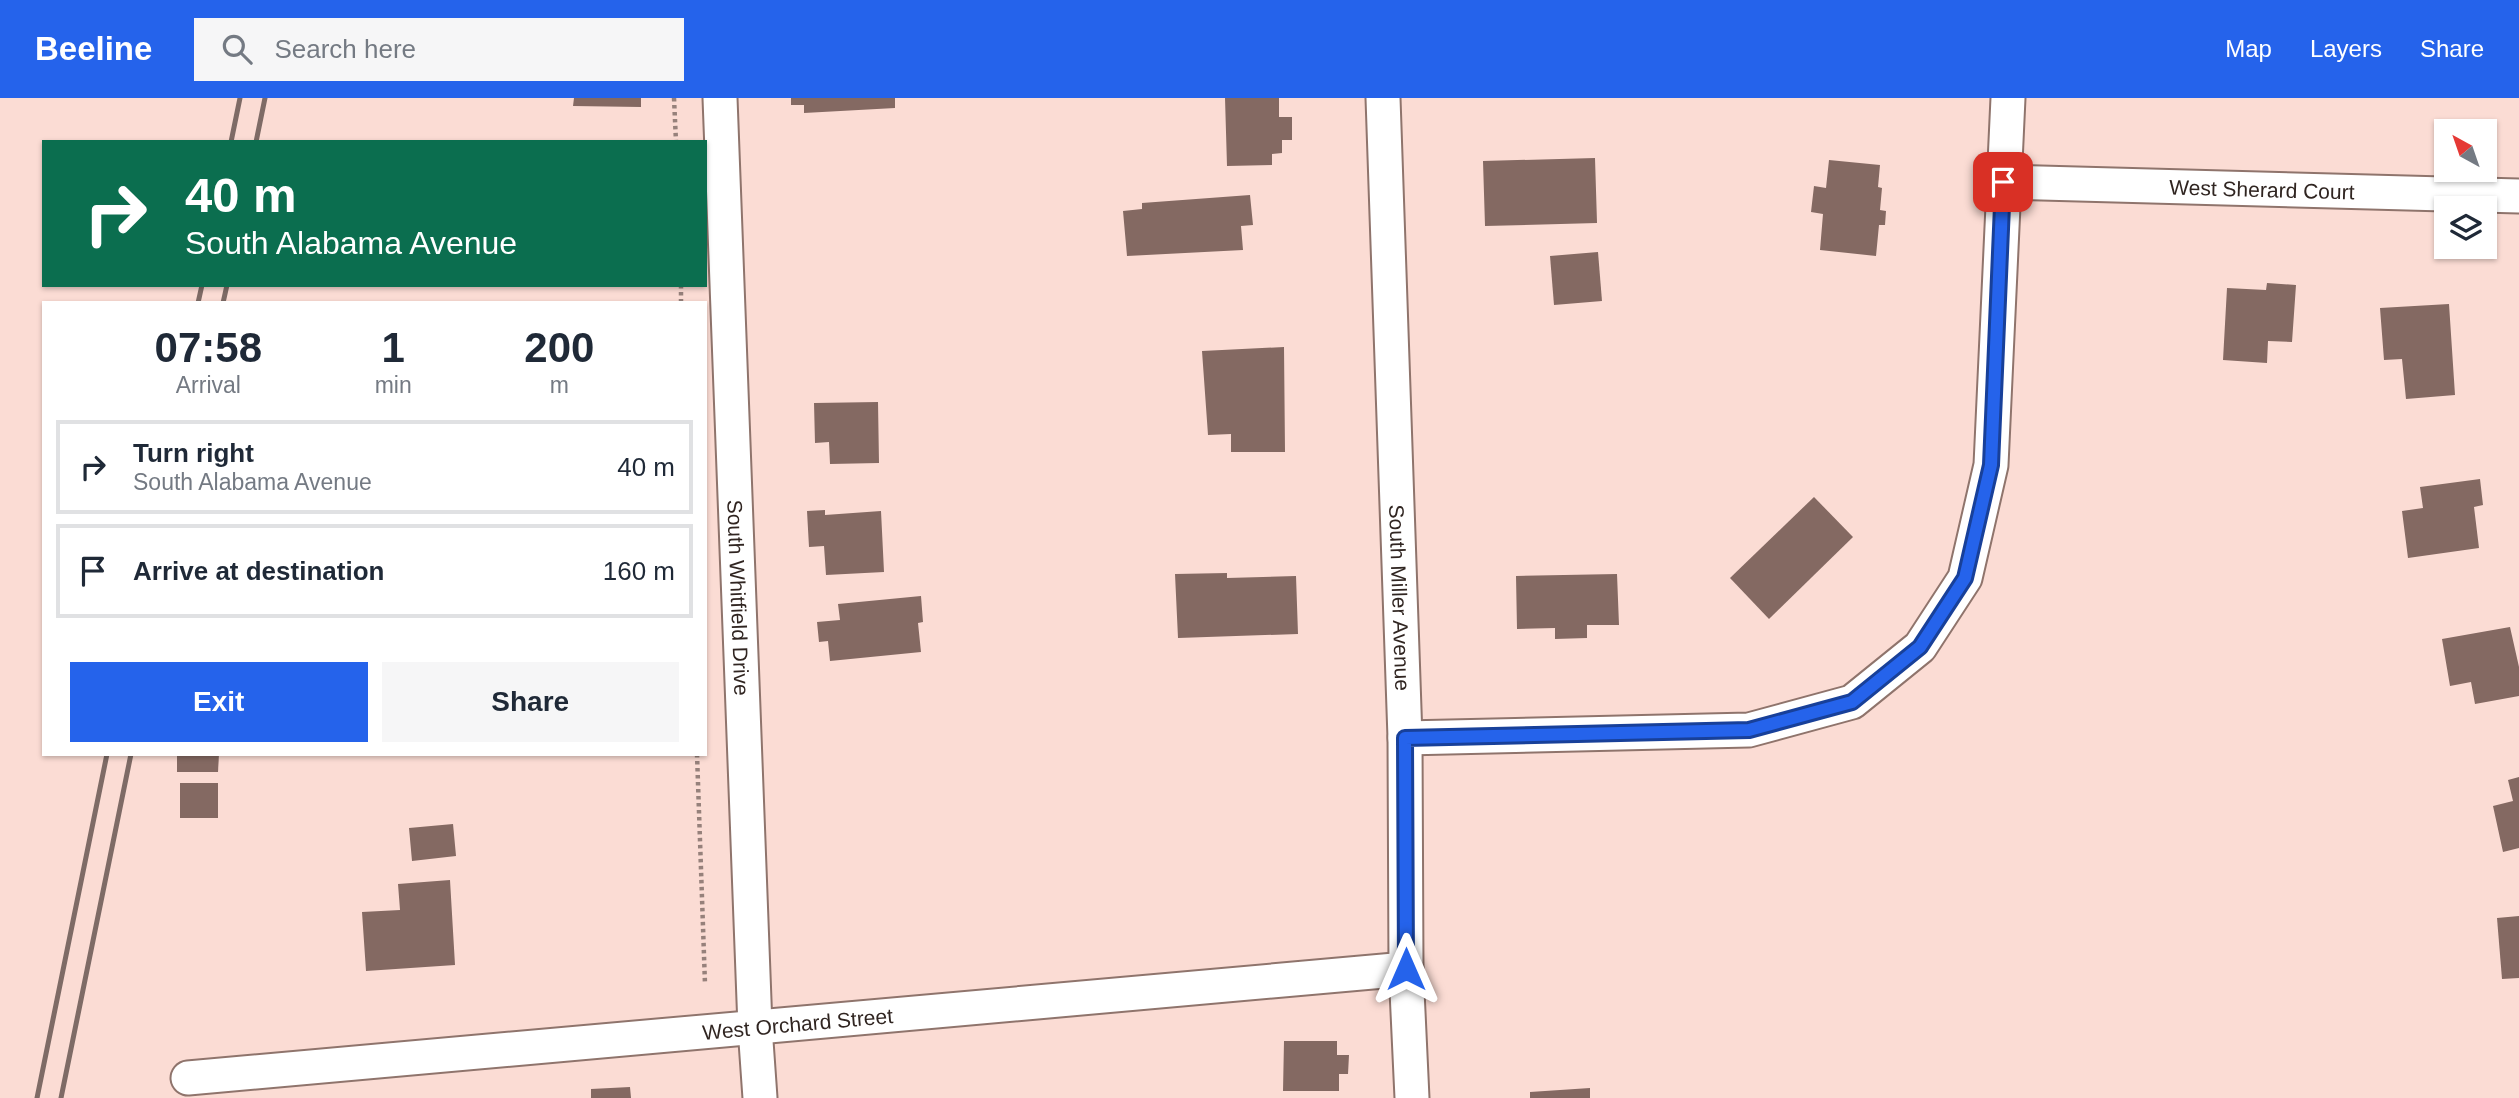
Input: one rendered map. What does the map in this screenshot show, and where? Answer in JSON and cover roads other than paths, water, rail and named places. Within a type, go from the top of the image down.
[{"type":"street","name":"South Whitfield Drive","points":[[720,98],[755,1027],[760,1098]]},
{"type":"street","name":"South Miller Avenue","points":[[1383,98],[1405,738],[1406,969],[1412,1098]]},
{"type":"street","points":[[1405,738],[1749,730],[1852,702],[1920,647],[1965,578],[1991,465],[2008,98]]},
{"type":"street","name":"West Sherard Court","points":[[2003,182],[2519,196]]},
{"type":"street","name":"West Orchard Street","points":[[188,1079],[1406,969]]},
{"type":"railway","points":[[231,140],[240,98]]},
{"type":"railway","points":[[256,140],[265,98]]},
{"type":"railway","points":[[198,301],[202,287]]},
{"type":"railway","points":[[223,301],[227,287]]},
{"type":"railway","points":[[37,1098],[107,756]]},
{"type":"railway","points":[[61,1098],[131,756]]}]
